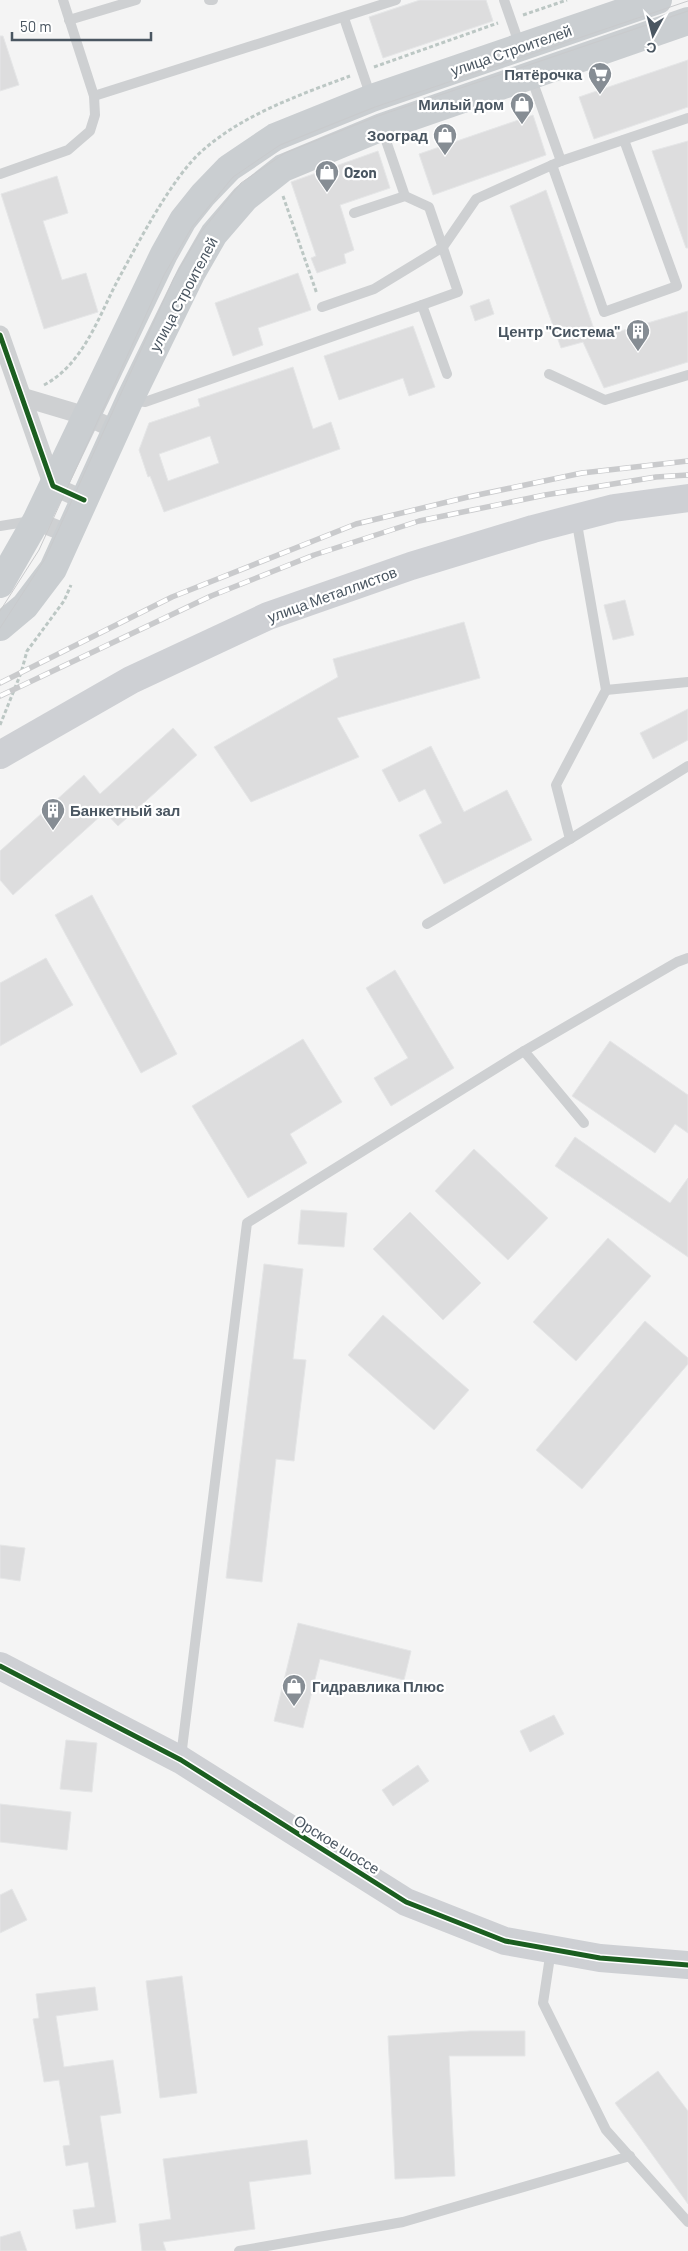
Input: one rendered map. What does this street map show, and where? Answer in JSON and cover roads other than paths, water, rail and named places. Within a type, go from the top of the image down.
[{"type":"main road","name":"улица Строителей","points":[[0,584],[53,486],[182,220],[229,168],[275,137],[372,98],[658,0]]},
{"type":"main road","name":"улица Строителей","points":[[0,627],[25,606],[53,569],[135,388],[214,234],[245,198],[283,168],[382,127],[688,21]]},
{"type":"street","points":[[521,47],[531,75]]},
{"type":"street","points":[[372,98],[382,127]]},
{"type":"street","points":[[0,335],[53,486],[84,500]]},
{"type":"street","points":[[112,362],[135,388]]},
{"type":"street","points":[[99,388],[135,388]]},
{"type":"street","points":[[22,397],[86,416],[116,430]]},
{"type":"street","name":"улица Металлистов","points":[[0,755],[131,680],[268,616],[411,566],[576,518],[614,508],[688,498]]},
{"type":"street","points":[[36,520],[69,534]]},
{"type":"street","name":"Орское шоссе","points":[[0,1666],[181,1760],[406,1902],[505,1941],[600,1958],[688,1965]]},
{"type":"lane","points":[[0,174],[68,150],[90,131],[95,115],[94,96],[63,0]]},
{"type":"lane","points":[[69,20],[136,0]]},
{"type":"lane","points":[[94,96],[396,0]]},
{"type":"lane","points":[[504,0],[521,47]]},
{"type":"lane","points":[[344,18],[372,98]]},
{"type":"lane","points":[[531,75],[556,163],[604,312],[677,286],[624,140]]},
{"type":"lane","points":[[322,307],[374,289],[443,247],[476,199],[556,163],[688,118]]},
{"type":"lane","points":[[382,127],[405,196]]},
{"type":"lane","points":[[135,388],[144,402],[458,292],[429,207],[405,196],[354,213]]},
{"type":"lane","points":[[422,304],[448,374]]},
{"type":"lane","points":[[549,374],[605,400],[688,375]]},
{"type":"lane","points":[[570,838],[556,785],[606,690],[576,518]]},
{"type":"lane","points":[[0,526],[36,520]]},
{"type":"lane","points":[[606,690],[688,682]]},
{"type":"lane","points":[[427,924],[688,766]]},
{"type":"lane","points":[[181,1760],[247,1223],[524,1051],[677,962],[688,958]]},
{"type":"lane","points":[[524,1051],[584,1123]]},
{"type":"lane","points":[[551,1949],[543,2003],[606,2130],[688,2222]]},
{"type":"lane","points":[[239,2251],[403,2222],[630,2156]]},
{"type":"tram line","points":[[0,611],[39,550],[164,275],[192,227],[233,177],[280,145],[375,107],[688,1]]},
{"type":"tram line","points":[[0,628],[45,559],[174,278],[201,232],[241,183],[285,153],[378,116],[688,11]]},
{"type":"railway","points":[[0,683],[172,597],[356,524],[468,497],[582,473],[688,461]]},
{"type":"railway","points":[[0,696],[211,596],[314,555],[419,521],[545,495],[656,477],[688,475]]},
{"type":"place","name":"Пятёрочка","points":[[600,95]]},
{"type":"place","name":"Милый дом","points":[[522,125]]},
{"type":"place","name":"Зооград","points":[[445,156]]},
{"type":"place","name":"Ozon","points":[[327,193]]},
{"type":"place","name":"Центр \"Система\"","points":[[638,352]]},
{"type":"place","name":"Банкетный зал","points":[[53,831]]},
{"type":"place","name":"Гидравлика Плюс","points":[[294,1707]]}]
